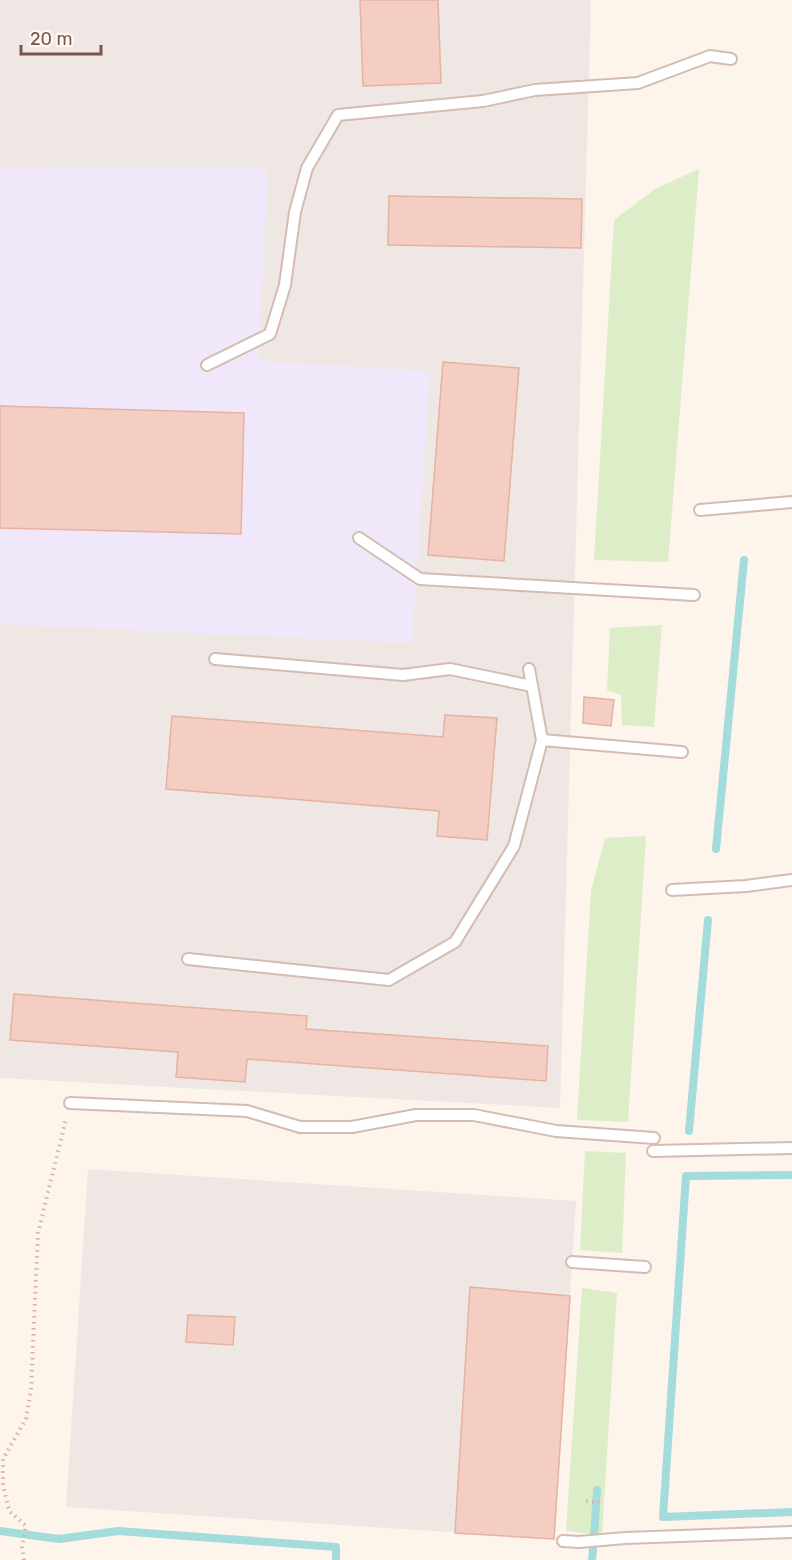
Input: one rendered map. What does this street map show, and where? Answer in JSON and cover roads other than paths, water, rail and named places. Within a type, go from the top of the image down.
[{"type":"lane","points":[[207,364],[270,334],[285,285],[295,212],[307,168],[338,115],[483,101],[535,90],[638,82],[710,56],[731,59]]},
{"type":"lane","points":[[700,510],[792,502]]},
{"type":"lane","points":[[359,538],[420,579],[694,595]]},
{"type":"lane","points":[[215,659],[403,675],[450,669],[532,686]]},
{"type":"lane","points":[[188,959],[389,980],[455,942],[514,846],[542,740],[529,669]]},
{"type":"lane","points":[[542,740],[682,752]]},
{"type":"lane","points":[[672,890],[746,886],[792,880]]},
{"type":"lane","points":[[70,1103],[247,1111],[300,1127],[352,1127],[416,1115],[474,1115],[555,1131],[654,1138]]},
{"type":"lane","points":[[653,1151],[792,1148]]},
{"type":"lane","points":[[572,1262],[645,1267]]},
{"type":"lane","points":[[563,1541],[792,1532]]},
{"type":"waterway","points":[[716,849],[744,560]]},
{"type":"waterway","points":[[689,1131],[708,920]]},
{"type":"waterway","points":[[792,1175],[686,1176],[663,1517],[792,1512]]},
{"type":"waterway","points":[[594,1536],[597,1490]]},
{"type":"waterway","points":[[0,1531],[59,1539],[118,1531],[336,1547],[336,1560]]},
{"type":"waterway","points":[[592,1560],[593,1549]]}]
